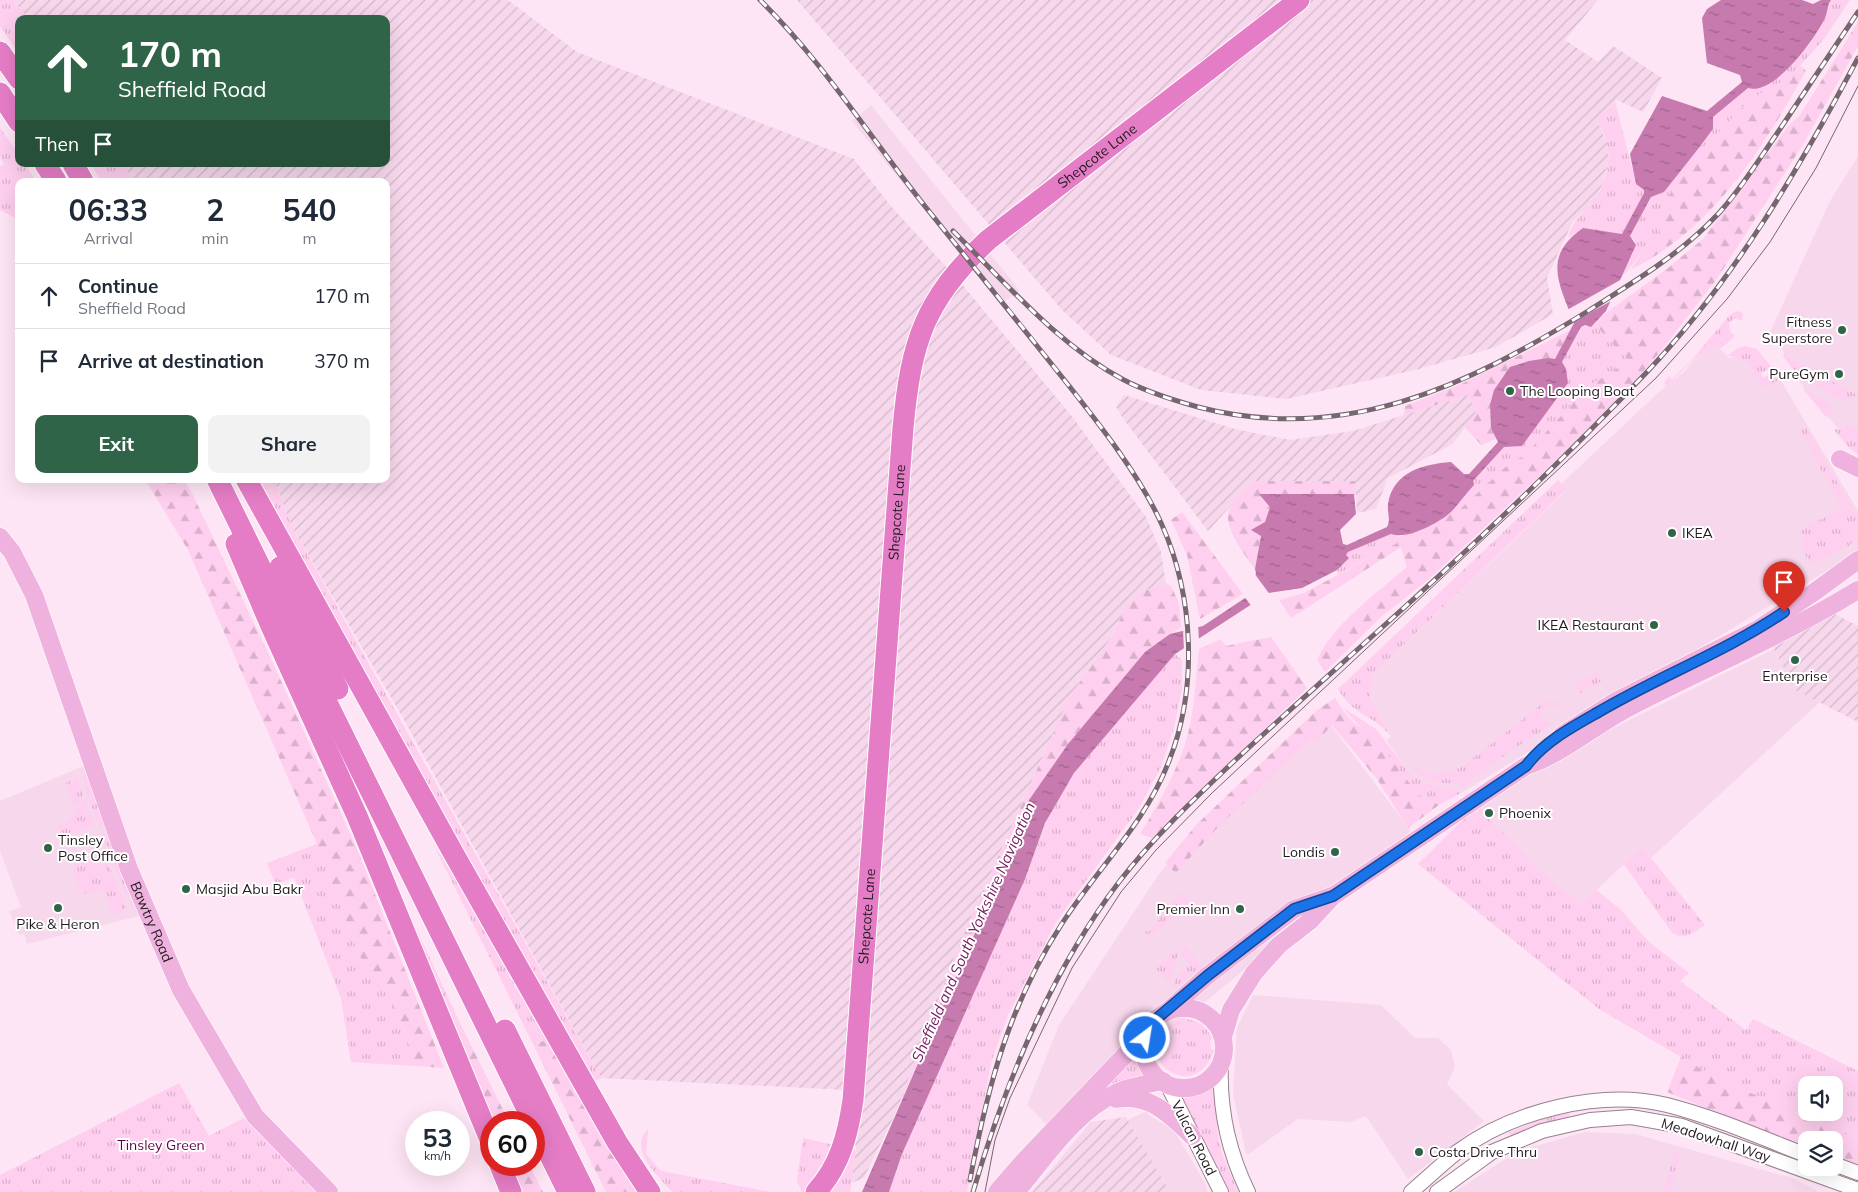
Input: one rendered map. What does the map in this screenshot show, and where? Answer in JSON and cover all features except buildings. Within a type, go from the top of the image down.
[{"type":"highway","name":"Shepcote Lane","points":[[799,1192],[812,1179],[828,1155],[841,1112],[871,671],[894,396],[900,357],[909,324],[924,295],[948,259],[978,230],[1279,0]]},
{"type":"highway","name":"Shepcote Lane","points":[[816,1192],[834,1168],[844,1146],[853,1100],[903,428],[908,380],[920,334],[930,311],[947,283],[961,265],[988,240],[1299,0]]},
{"type":"highway","points":[[0,52],[15,73]]},
{"type":"highway","points":[[0,93],[15,116]]},
{"type":"highway","points":[[47,167],[54,178]]},
{"type":"highway","points":[[211,483],[271,626],[357,816],[480,1115]]},
{"type":"highway","points":[[219,483],[574,1186]]},
{"type":"highway","points":[[240,483],[574,1186]]},
{"type":"highway","points":[[248,483],[455,856],[617,1142],[650,1192]]},
{"type":"highway","points":[[504,1176],[511,1192]]},
{"type":"main road","points":[[1840,460],[1858,468]]},
{"type":"main road","name":"Bawtry Road","points":[[0,537],[12,552],[34,595],[129,869],[181,990],[255,1116],[329,1192]]},
{"type":"main road","points":[[1526,766],[1536,753],[1614,702],[1758,629],[1813,593],[1858,560]]},
{"type":"main road","points":[[1813,593],[1834,587],[1858,573]]},
{"type":"main road","points":[[1146,1033],[1144,1049],[1146,1062],[1155,1075],[1165,1083],[1182,1088],[1198,1085],[1212,1076],[1221,1063],[1224,1050],[1223,1037],[1231,1010],[1254,973],[1279,945],[1310,921],[1333,896],[1526,766],[1544,760],[1623,711],[1747,650],[1858,590]]},
{"type":"main road","points":[[1016,1192],[1051,1142],[1146,1033],[1155,1020],[1168,1011],[1207,976],[1294,909],[1333,896]]},
{"type":"main road","points":[[1168,1011],[1181,1008],[1201,1011],[1216,1024],[1223,1037]]},
{"type":"main road","points":[[997,1192],[1051,1142],[1102,1101],[1132,1088],[1165,1083]]},
{"type":"main road","points":[[1102,1101],[1126,1098],[1145,1100],[1166,1110],[1192,1136]]},
{"type":"street","name":"Vulcan Road","points":[[1221,1063],[1225,1129],[1236,1169],[1248,1192]]},
{"type":"street","name":"Vulcan Road","points":[[1165,1083],[1221,1192]]},
{"type":"street","name":"Meadowhall Way","points":[[1411,1192],[1465,1147],[1477,1140],[1515,1121],[1576,1103],[1632,1101],[1665,1105],[1698,1114],[1798,1151]]},
{"type":"street","points":[[1682,1126],[1698,1114]]},
{"type":"street","name":"Meadowhall Way","points":[[1438,1192],[1480,1160],[1542,1131],[1590,1120],[1631,1117],[1682,1126],[1798,1164]]},
{"type":"street","points":[[1477,1140],[1480,1160]]},
{"type":"street","points":[[1465,1147],[1480,1160]]},
{"type":"street","points":[[1843,1167],[1858,1173]]},
{"type":"street","name":"Meadowhall Way","points":[[1832,1176],[1858,1190]]},
{"type":"street","points":[[1411,1192],[1441,1178],[1455,1178]]},
{"type":"shaded area","points":[[13,0],[508,0],[577,52],[854,159],[890,205],[960,282],[1071,415],[1146,517],[1161,552],[1166,584],[1140,592],[1126,606],[1113,635],[1069,698],[960,942],[896,1112],[864,1178],[851,1183],[856,1150],[847,1090],[601,1078],[403,718],[290,523],[275,483],[390,483],[390,178],[131,178],[126,167],[390,167],[390,15],[26,15]]},
{"type":"shaded area","points":[[797,0],[1598,0],[1565,40],[1598,62],[1613,46],[1662,78],[1643,112],[1615,99],[1616,105],[1596,118],[1608,146],[1608,162],[1603,183],[1594,202],[1573,221],[1547,278],[1553,314],[1496,347],[1419,369],[1286,399],[1201,390],[1111,355],[1062,310]]},
{"type":"shaded area","points":[[871,105],[1020,291],[1001,304],[852,121]]},
{"type":"shaded area","points":[[1858,156],[1858,452],[1805,390],[1781,347],[1770,332],[1830,201]]},
{"type":"shaded area","points":[[1717,346],[1729,358],[1737,357],[1748,363],[1763,389],[1780,379],[1858,511],[1858,552],[1461,793],[1455,788],[1444,789],[1421,781],[1407,770],[1386,740],[1391,737],[1370,696],[1373,674],[1567,490],[1562,483],[1659,392],[1685,371],[1697,356]]},
{"type":"shaded area","points":[[1124,395],[1235,429],[1290,440],[1353,431],[1468,395],[1476,412],[1453,444],[1388,478],[1376,509],[1357,513],[1355,481],[1253,481],[1208,531],[1122,417],[1116,407]]},
{"type":"shaded area","points":[[1833,613],[1858,626],[1858,722],[1795,690],[1772,645]]},
{"type":"shaded area","points":[[1774,649],[1795,690],[1820,702],[1651,858],[1642,847],[1582,904],[1542,872],[1477,806],[1595,737]]},
{"type":"shaded area","points":[[1323,715],[1411,831],[1127,1067],[1046,1124],[1027,1105],[1059,1025],[1161,871]]},
{"type":"shaded area","points":[[93,762],[147,914],[27,944],[24,934],[19,935],[9,911],[21,907],[0,851],[0,801]]},
{"type":"shaded area","points":[[1253,995],[1381,1005],[1415,1038],[1438,1038],[1451,1050],[1455,1067],[1447,1084],[1484,1121],[1408,1179],[1366,1116],[1351,1122],[1298,1119],[1249,1154],[1246,1154],[1233,1094],[1237,1028]]},
{"type":"shaded area","points":[[1146,1111],[1150,1116],[1174,1130],[1206,1185],[1207,1192],[1170,1192],[1128,1120]]},
{"type":"shaded area","points":[[1126,1117],[1170,1192],[1032,1192],[1091,1122]]},
{"type":"shaded area","points":[[1585,1132],[1635,1134],[1792,1178],[1819,1192],[1454,1192],[1518,1151]]},
{"type":"green space","points":[[0,0],[13,0],[26,15],[15,15],[15,48],[0,26]]},
{"type":"green space","points":[[1831,0],[1850,0],[1824,39],[1790,77],[1750,100],[1663,216],[1658,240],[1642,252],[1618,280],[1634,251],[1635,241],[1630,236],[1651,197],[1664,192],[1698,149],[1713,129],[1713,117],[1748,88],[1810,44],[1825,18]]},
{"type":"green space","points":[[1858,22],[1858,46],[1804,143],[1716,280],[1659,353],[1622,396],[1548,468],[1428,580],[1381,617],[1325,672],[1317,660],[1334,634],[1370,598],[1407,567],[1401,547],[1291,618],[1279,600],[1304,593],[1399,542],[1398,537],[1413,532],[1450,512],[1455,514],[1511,462],[1524,456],[1589,386],[1629,361],[1599,329],[1599,318],[1668,268],[1703,239],[1789,125],[1800,115]]},
{"type":"green space","points":[[1801,66],[1806,71],[1772,129],[1733,184],[1686,233],[1659,253],[1630,270],[1649,243],[1658,240],[1663,216],[1661,206],[1713,139],[1747,103],[1788,77]]},
{"type":"green space","points":[[1616,105],[1636,184],[1644,190],[1644,193],[1622,234],[1583,228],[1568,238],[1575,222],[1596,198],[1603,184],[1607,169],[1608,148],[1605,136],[1596,118]]},
{"type":"green space","points":[[0,128],[15,149],[15,167],[27,167],[34,178],[15,178],[15,218],[0,210],[0,166],[4,164],[0,158]]},
{"type":"green space","points":[[93,167],[126,167],[131,178],[99,178]]},
{"type":"green space","points":[[1740,311],[1743,314],[1742,321],[1735,318],[1729,323],[1730,331],[1735,336],[1720,349],[1717,346],[1697,356],[1667,386],[1664,383],[1669,376],[1672,379],[1689,363],[1728,317],[1734,312]]},
{"type":"green space","points":[[1599,318],[1599,329],[1629,361],[1589,386],[1524,457],[1511,462],[1455,515],[1450,512],[1473,481],[1504,447],[1522,446],[1566,385],[1562,362],[1581,327],[1595,324]]},
{"type":"green space","points":[[1571,330],[1555,359],[1490,405],[1491,428],[1498,438],[1481,445],[1465,427],[1476,412],[1468,395],[1404,415],[1405,406],[1459,385]]},
{"type":"green space","points":[[1745,346],[1757,349],[1772,368],[1761,373],[1763,378],[1775,371],[1780,379],[1763,389],[1748,363],[1737,357],[1727,356],[1738,348]]},
{"type":"green space","points":[[1785,352],[1787,357],[1857,395],[1845,401],[1839,400],[1797,374],[1783,356]]},
{"type":"green space","points":[[1803,389],[1825,400],[1834,412],[1826,417]]},
{"type":"green space","points":[[1849,426],[1858,431],[1858,454],[1850,449],[1834,430]]},
{"type":"green space","points":[[1806,428],[1858,519],[1858,535],[1850,545],[1811,565],[1800,545],[1805,542],[1799,531],[1842,508],[1799,429]]},
{"type":"green space","points":[[1558,480],[1567,489],[1373,674],[1370,696],[1389,734],[1382,727],[1356,710],[1338,689]]},
{"type":"green space","points":[[1253,481],[1355,481],[1356,495],[1260,494],[1270,507],[1265,522],[1252,531],[1261,536],[1255,569],[1245,556],[1228,521],[1228,512],[1231,505]]},
{"type":"green space","points":[[147,483],[186,483],[190,489],[272,661],[357,849],[444,1068],[416,1066],[389,989],[360,957],[317,844],[188,550]]},
{"type":"green space","points":[[261,483],[275,483],[290,523],[601,1078],[595,1081],[430,798]]},
{"type":"green space","points":[[1182,512],[1243,594],[1200,619],[1187,555],[1171,520]]},
{"type":"green space","points":[[1391,534],[1398,537],[1399,542],[1338,574],[1337,570],[1348,558],[1346,555],[1348,552]]},
{"type":"green space","points":[[1166,584],[1171,586],[1179,603],[1181,627],[1145,652],[1068,744],[1029,800],[1015,841],[896,1112],[960,942],[1069,698],[1113,635],[1126,606],[1140,592]]},
{"type":"green space","points":[[1271,637],[1307,688],[1152,838],[1140,834],[1176,768],[1185,744],[1193,709],[1199,649],[1221,639],[1226,646]]},
{"type":"green space","points":[[1175,654],[1182,660],[1182,689],[1174,728],[1161,767],[1139,808],[1056,922],[1008,1015],[991,1063],[967,1192],[889,1192],[902,1154],[1024,881],[1051,812],[1069,781],[1097,743],[1127,706]]},
{"type":"green space","points":[[1596,672],[1601,681],[1579,694],[1574,684]]},
{"type":"green space","points":[[1335,698],[1353,722],[1368,730],[1419,795],[1439,805],[1408,828],[1377,779],[1332,725],[1316,742],[1312,738],[1218,827],[1176,873],[1165,863],[1196,825],[1316,711]]},
{"type":"green space","points":[[1547,700],[1557,702],[1563,711],[1559,711],[1553,705],[1546,706],[1541,710],[1541,719],[1549,723],[1557,720],[1476,775],[1464,788],[1456,784],[1427,779],[1408,763],[1422,771],[1436,774],[1460,768]]},
{"type":"green space","points":[[1342,707],[1376,729],[1407,770],[1421,781],[1444,789],[1455,788],[1461,793],[1439,805],[1419,795],[1368,730],[1362,729]]},
{"type":"green space","points":[[84,775],[91,779],[109,823],[99,827],[85,788]]},
{"type":"green space","points":[[77,778],[83,796],[74,807],[66,783]]},
{"type":"green space","points":[[84,798],[94,826],[62,837],[57,826],[69,821]]},
{"type":"green space","points":[[1477,806],[1542,872],[1582,904],[1596,890],[1620,909],[1649,942],[1689,973],[1680,981],[1746,1030],[1753,1019],[1858,1071],[1858,1138],[1817,1121],[1843,1121],[1843,1076],[1798,1076],[1798,1113],[1722,1081],[1599,1009],[1418,864]]},
{"type":"green space","points":[[112,831],[133,892],[126,894],[102,834]]},
{"type":"green space","points":[[317,844],[360,957],[389,989],[416,1066],[351,1062],[341,998],[294,877],[276,885],[267,863]]},
{"type":"green space","points":[[433,844],[472,903],[547,1040],[533,1044]]},
{"type":"green space","points":[[378,847],[461,1025],[450,1029]]},
{"type":"green space","points":[[1642,847],[1705,925],[1685,936],[1672,933],[1624,864]]},
{"type":"green space","points":[[103,856],[106,858],[126,907],[122,912],[112,914],[103,889],[85,895],[83,888],[79,889],[73,870],[74,865]]},
{"type":"green space","points":[[1182,891],[1191,903],[1148,938],[1142,928],[1148,933]]},
{"type":"green space","points":[[1185,945],[1202,966],[1175,989],[1173,987],[1176,978],[1190,965],[1182,956]]},
{"type":"green space","points":[[1180,946],[1169,983],[1156,969]]},
{"type":"green space","points":[[1180,1019],[1199,1023],[1212,1038],[1210,1041],[1211,1049],[1214,1050],[1204,1068],[1191,1075],[1177,1075],[1166,1068],[1158,1057],[1156,1044],[1163,1030]]},
{"type":"green space","points":[[461,1025],[504,1111],[486,1111],[450,1029]]},
{"type":"green space","points":[[547,1040],[636,1192],[606,1192],[533,1044]]},
{"type":"green space","points":[[1132,1057],[1141,1059],[1148,1076],[1098,1097]]},
{"type":"green space","points":[[1681,1057],[1722,1081],[1798,1113],[1798,1121],[1817,1121],[1841,1131],[1798,1131],[1798,1146],[1667,1092]]},
{"type":"green space","points":[[1213,1082],[1218,1136],[1222,1153],[1238,1192],[1229,1192],[1193,1121],[1180,1100],[1184,1092],[1193,1092]]},
{"type":"green space","name":"Tinsley Green","points":[[179,1083],[209,1136],[244,1118],[317,1192],[0,1192],[0,1175]]},
{"type":"green space","points":[[1569,1113],[1569,1118],[1511,1137],[1509,1132],[1545,1118]]},
{"type":"green space","points":[[648,1129],[646,1154],[661,1171],[771,1192],[674,1192],[670,1190],[652,1169],[642,1153],[643,1137]]},
{"type":"green space","points":[[1843,1132],[1858,1138],[1858,1167],[1843,1161]]},
{"type":"green space","points":[[803,1138],[856,1150],[850,1192],[802,1192],[797,1181]]},
{"type":"green space","points":[[1675,1151],[1680,1156],[1670,1192],[1663,1192]]},
{"type":"green space","points":[[513,1176],[535,1176],[543,1192],[520,1192]]},
{"type":"water","points":[[1721,0],[1802,0],[1813,4],[1821,0],[1831,0],[1820,27],[1792,64],[1770,83],[1758,88],[1748,88],[1713,117],[1713,129],[1698,149],[1664,192],[1651,197],[1630,236],[1636,245],[1606,311],[1591,327],[1585,325],[1581,327],[1562,362],[1566,369],[1568,383],[1522,446],[1504,447],[1473,481],[1474,485],[1454,509],[1439,521],[1414,533],[1405,535],[1391,534],[1348,552],[1346,555],[1349,558],[1337,570],[1302,588],[1269,593],[1175,654],[1074,773],[1045,823],[1025,879],[902,1154],[889,1192],[862,1192],[1015,841],[1029,800],[1068,744],[1145,652],[1170,634],[1203,626],[1248,596],[1256,573],[1255,569],[1261,536],[1251,530],[1265,522],[1270,507],[1259,494],[1354,494],[1356,514],[1340,530],[1343,544],[1347,545],[1387,527],[1389,522],[1388,504],[1391,493],[1403,477],[1420,468],[1451,462],[1464,474],[1469,474],[1498,442],[1491,428],[1490,405],[1494,390],[1510,367],[1529,361],[1548,358],[1555,359],[1574,323],[1557,272],[1562,250],[1570,239],[1583,228],[1622,234],[1644,193],[1644,190],[1636,184],[1630,154],[1662,96],[1707,111],[1742,82],[1740,75],[1707,63],[1702,18],[1707,9]]},
{"type":"pier","points":[[1622,279],[1613,300],[1571,323],[1567,310]]},
{"type":"pier","points":[[1254,573],[1271,596],[1252,607],[1244,596]]},
{"type":"pier","points":[[1198,624],[1199,641],[1184,651],[1183,628]]},
{"type":"tram line","points":[[985,1192],[995,1140],[1010,1098],[1072,968],[1121,892],[1156,850],[1212,793],[1656,378],[1727,299],[1770,242],[1816,168],[1858,86]]},
{"type":"railway","points":[[760,0],[825,74],[924,205],[1089,411],[1116,448],[1153,506],[1173,553],[1181,582],[1186,612],[1188,673],[1185,703],[1169,761],[1148,804],[1135,825],[1063,922],[1028,984],[1003,1046],[993,1078],[970,1180]]},
{"type":"railway","points":[[953,231],[1054,331],[1076,349],[1124,380],[1170,399],[1198,407],[1252,417],[1304,419],[1354,413],[1402,401],[1450,384],[1497,363],[1588,311],[1640,278],[1673,254],[1704,228],[1742,185],[1858,12]]},
{"type":"railway","points":[[973,1192],[1000,1110],[1032,1030],[1072,954],[1094,917],[1119,882],[1158,836],[1201,793],[1266,731],[1480,538],[1581,440],[1646,373],[1708,300],[1763,223],[1812,142],[1858,58]]},
{"type":"place","name":"Fitness Superstore","points":[[1842,330]]},
{"type":"place","name":"PureGym","points":[[1839,374]]},
{"type":"place","name":"The Looping Boat","points":[[1510,391]]},
{"type":"place","name":"IKEA","points":[[1672,533]]},
{"type":"place","name":"IKEA Restaurant","points":[[1654,625]]},
{"type":"place","name":"Enterprise","points":[[1795,660]]},
{"type":"place","name":"Phoenix","points":[[1489,813]]},
{"type":"place","name":"Tinsley Post Office","points":[[48,848]]},
{"type":"place","name":"Londis","points":[[1335,852]]},
{"type":"place","name":"Masjid Abu Bakr","points":[[186,889]]},
{"type":"place","name":"Pike & Heron","points":[[58,908]]},
{"type":"place","name":"Premier Inn","points":[[1240,909]]},
{"type":"place","name":"Costa Drive Thru","points":[[1419,1152]]},
{"type":"route","points":[[1145,1038],[1150,1026],[1161,1014],[1168,1011],[1207,976],[1298,906],[1333,896],[1526,766],[1536,753],[1614,702],[1758,629],[1784,612]]},
{"type":"water label","name":"Sheffield and South Yorkshire Navigation","points":[[973,932]]}]
